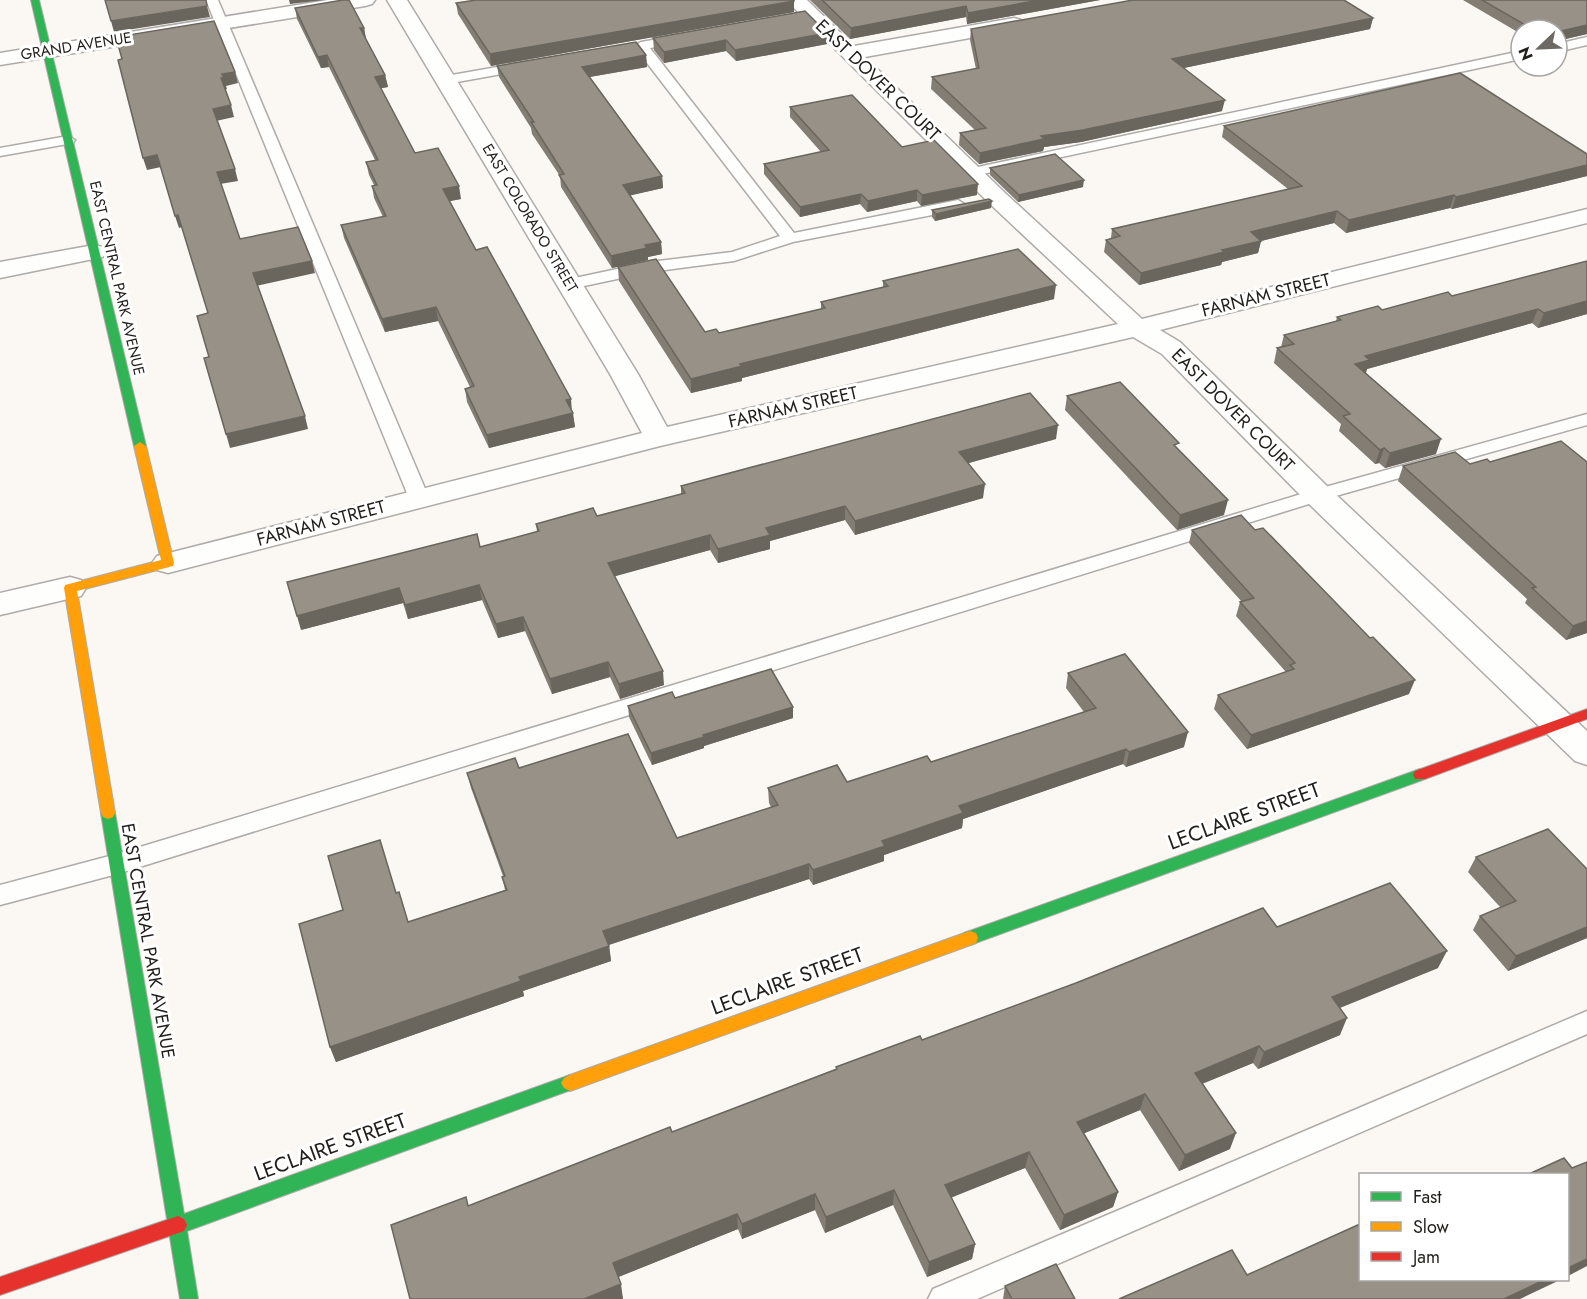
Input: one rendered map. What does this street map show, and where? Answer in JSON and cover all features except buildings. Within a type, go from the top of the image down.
[{"type":"street","name":"EAST CENTRAL PARK AVENUE","points":[[35,0],[168,563]]},
{"type":"street","name":"GRAND AVENUE","points":[[0,59],[365,0]]},
{"type":"street","name":"EAST COLORADO STREET","points":[[397,0],[570,284],[660,438]]},
{"type":"street","name":"EAST DOVER COURT","points":[[798,12],[850,53],[997,198],[1137,328],[1171,348],[1318,495],[1587,752]]},
{"type":"street","points":[[850,53],[1032,20]]},
{"type":"street","name":"FARNAM STREET","points":[[0,604],[660,438],[1137,328],[1587,216]]},
{"type":"street","points":[[0,270],[94,252]]},
{"type":"street","name":"EAST CENTRAL PARK AVENUE","points":[[70,588],[189,1299]]},
{"type":"street","name":"LECLAIRE STREET","points":[[0,1286],[178,1225],[1587,714]]},
{"type":"lane","points":[[212,0],[419,498]]},
{"type":"lane","points":[[698,36],[635,47],[790,238]]},
{"type":"lane","points":[[1569,45],[1587,41]]},
{"type":"lane","points":[[973,172],[1509,58]]},
{"type":"lane","points":[[446,80],[538,64]]},
{"type":"lane","points":[[0,152],[68,140]]},
{"type":"lane","points":[[570,284],[650,267],[734,256],[790,238],[997,198]]},
{"type":"lane","points":[[0,895],[117,864],[1318,495],[1587,418]]},
{"type":"lane","points":[[943,1299],[1587,1022]]},
{"type":"traffic: fast","points":[[35,0],[140,446]]},
{"type":"traffic: fast","points":[[970,938],[1420,775]]},
{"type":"traffic: fast","points":[[108,813],[189,1299]]},
{"type":"traffic: fast","points":[[178,1225],[570,1083]]},
{"type":"traffic: slow","points":[[108,813],[70,588],[168,563],[140,446]]},
{"type":"traffic: slow","points":[[570,1083],[970,938]]},
{"type":"traffic: jam","points":[[1420,775],[1587,714]]},
{"type":"traffic: jam","points":[[0,1286],[178,1225]]}]
